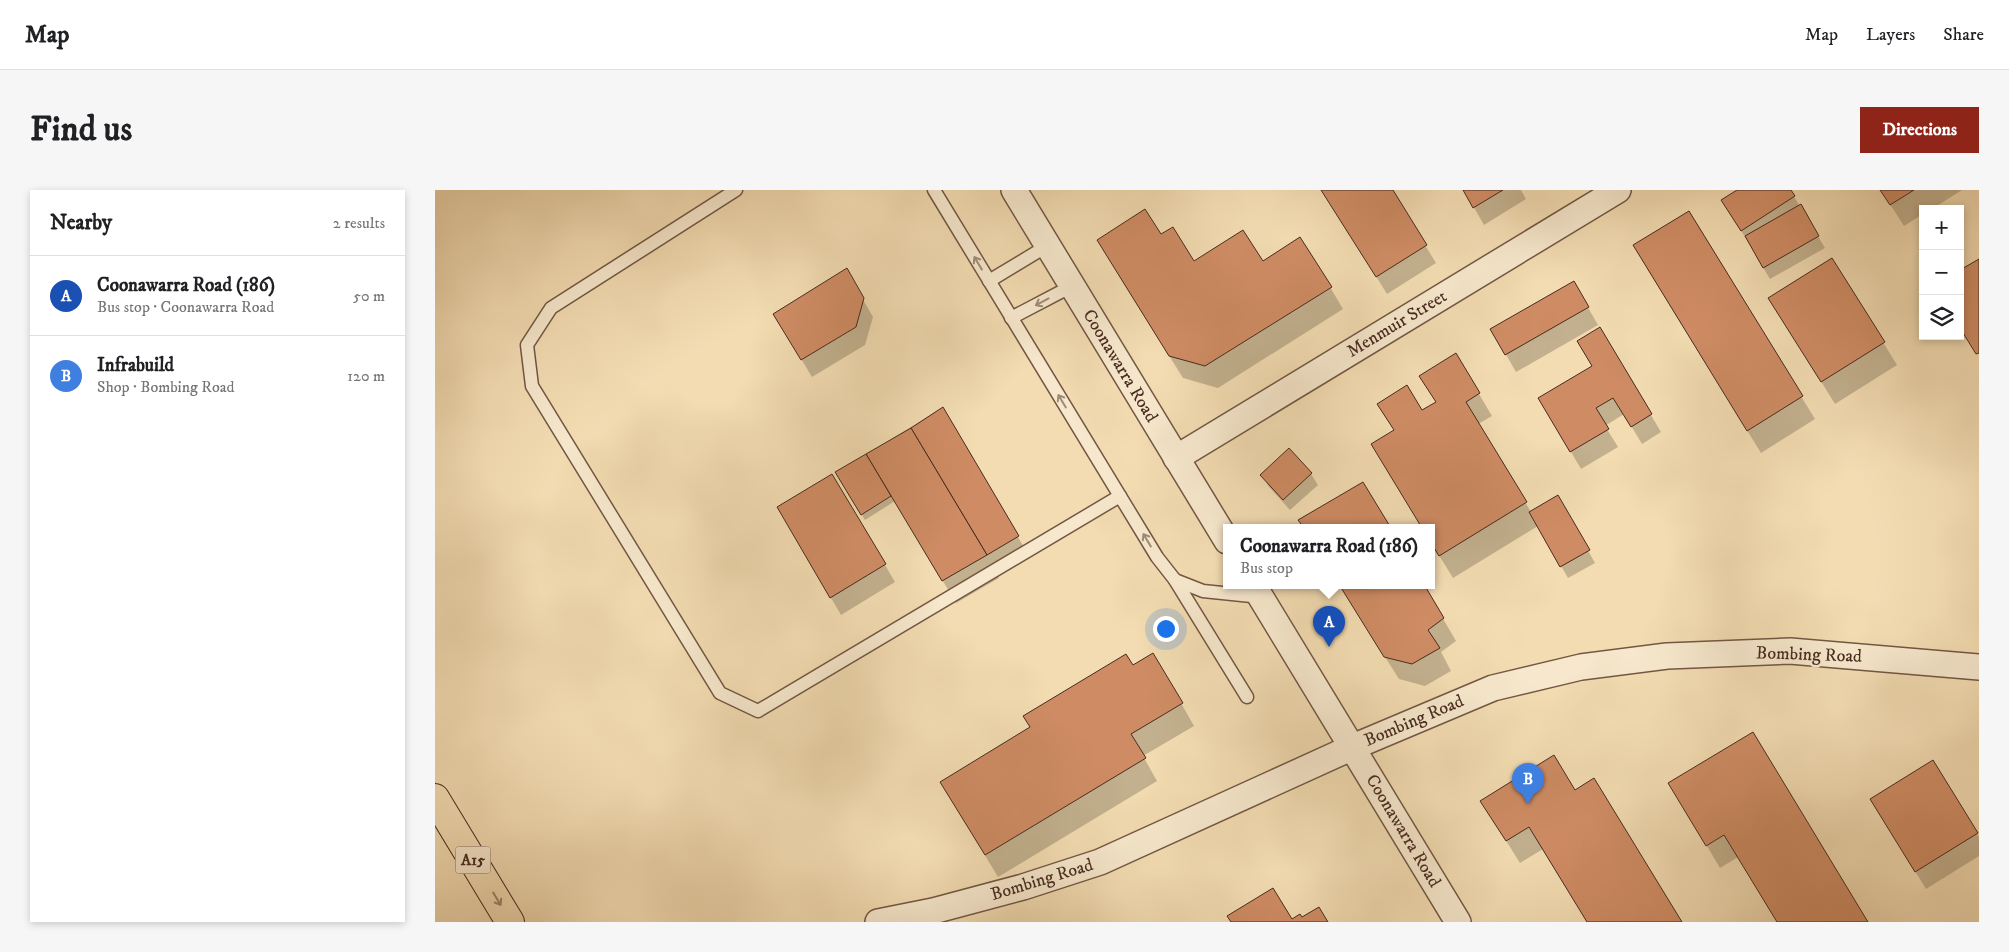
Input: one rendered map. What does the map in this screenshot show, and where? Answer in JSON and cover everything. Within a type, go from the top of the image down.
[{"type":"main road","name":"A15","points":[[435,798],[510,922]]},
{"type":"street","name":"Coonawarra Road","points":[[1014,190],[1223,534]]},
{"type":"street","name":"Menmuir Street","points":[[1176,458],[1618,190]]},
{"type":"street","name":"Coonawarra Road","points":[[1257,591],[1458,922]]},
{"type":"street","name":"Bombing Road","points":[[878,922],[942,909],[1023,887],[1100,862],[1353,747],[1493,688],[1581,667],[1647,658],[1791,652],[1979,667]]},
{"type":"lane","points":[[736,190],[551,308],[527,346],[532,386],[720,693],[758,711],[1120,496]]},
{"type":"lane","points":[[934,190],[1157,557],[1175,580],[1247,697]]},
{"type":"lane","points":[[989,281],[1047,246]]},
{"type":"lane","points":[[1011,318],[1072,286]]},
{"type":"lane","points":[[1175,580],[1203,591],[1257,591]]},
{"type":"building","points":[[1321,190],[1393,190],[1427,245],[1376,277]]},
{"type":"building","points":[[1463,190],[1503,190],[1473,208]]},
{"type":"building","points":[[1737,190],[1791,190],[1795,196],[1741,231],[1721,200]]},
{"type":"building","points":[[1880,190],[1914,190],[1890,205]]},
{"type":"building","points":[[1801,204],[1819,236],[1763,268],[1745,236]]},
{"type":"building","points":[[1145,209],[1161,234],[1173,227],[1194,261],[1243,230],[1263,261],[1300,237],[1332,287],[1205,366],[1169,356],[1097,240]]},
{"type":"building","points":[[1689,211],[1803,396],[1747,431],[1633,245]]},
{"type":"building","points":[[1832,258],[1885,342],[1821,382],[1768,298]]},
{"type":"building","points":[[1979,259],[1979,353],[1976,354],[1964,334],[1964,268]]},
{"type":"building","points":[[847,268],[864,298],[856,327],[801,360],[773,314]]},
{"type":"building","points":[[1574,281],[1589,307],[1505,355],[1490,329]]},
{"type":"building","points":[[1600,327],[1652,414],[1631,427],[1613,398],[1596,408],[1609,429],[1570,452],[1538,398],[1592,366],[1577,341]]},
{"type":"building","points":[[1456,353],[1480,393],[1466,402],[1527,502],[1439,556],[1435,550],[1435,524],[1420,524],[1371,444],[1394,430],[1377,404],[1407,385],[1422,410],[1436,402],[1419,376]]},
{"type":"building","points":[[943,407],[1019,536],[987,555],[911,428]]},
{"type":"building","points":[[911,428],[987,555],[942,581],[866,454]]},
{"type":"building","points":[[1289,448],[1312,473],[1283,500],[1260,475]]},
{"type":"building","points":[[866,454],[891,496],[861,515],[835,472]]},
{"type":"building","points":[[832,474],[886,564],[830,598],[777,507]]},
{"type":"building","points":[[1363,482],[1389,524],[1301,524],[1298,520]]},
{"type":"building","points":[[1558,495],[1590,550],[1560,567],[1529,512]]},
{"type":"building","points":[[1342,589],[1427,589],[1444,618],[1428,630],[1440,648],[1412,664],[1384,657]]},
{"type":"building","points":[[1153,653],[1183,703],[1131,734],[1146,758],[985,855],[940,782],[1030,727],[1023,716],[1126,654],[1133,665]]},
{"type":"building","points":[[1753,732],[1868,922],[1777,922],[1724,835],[1706,846],[1668,783]]},
{"type":"building","points":[[1554,755],[1575,790],[1594,778],[1682,922],[1587,922],[1529,827],[1506,841],[1480,801]]},
{"type":"building","points":[[1933,760],[1978,833],[1915,872],[1870,799]]},
{"type":"building","points":[[1273,888],[1292,919],[1300,914],[1302,917],[1319,907],[1328,922],[1231,922],[1227,916]]},
{"type":"place","name":"Coonawarra Road (186)","points":[[1329,647]]},
{"type":"place","name":"Infrabuild","points":[[1528,804]]}]
